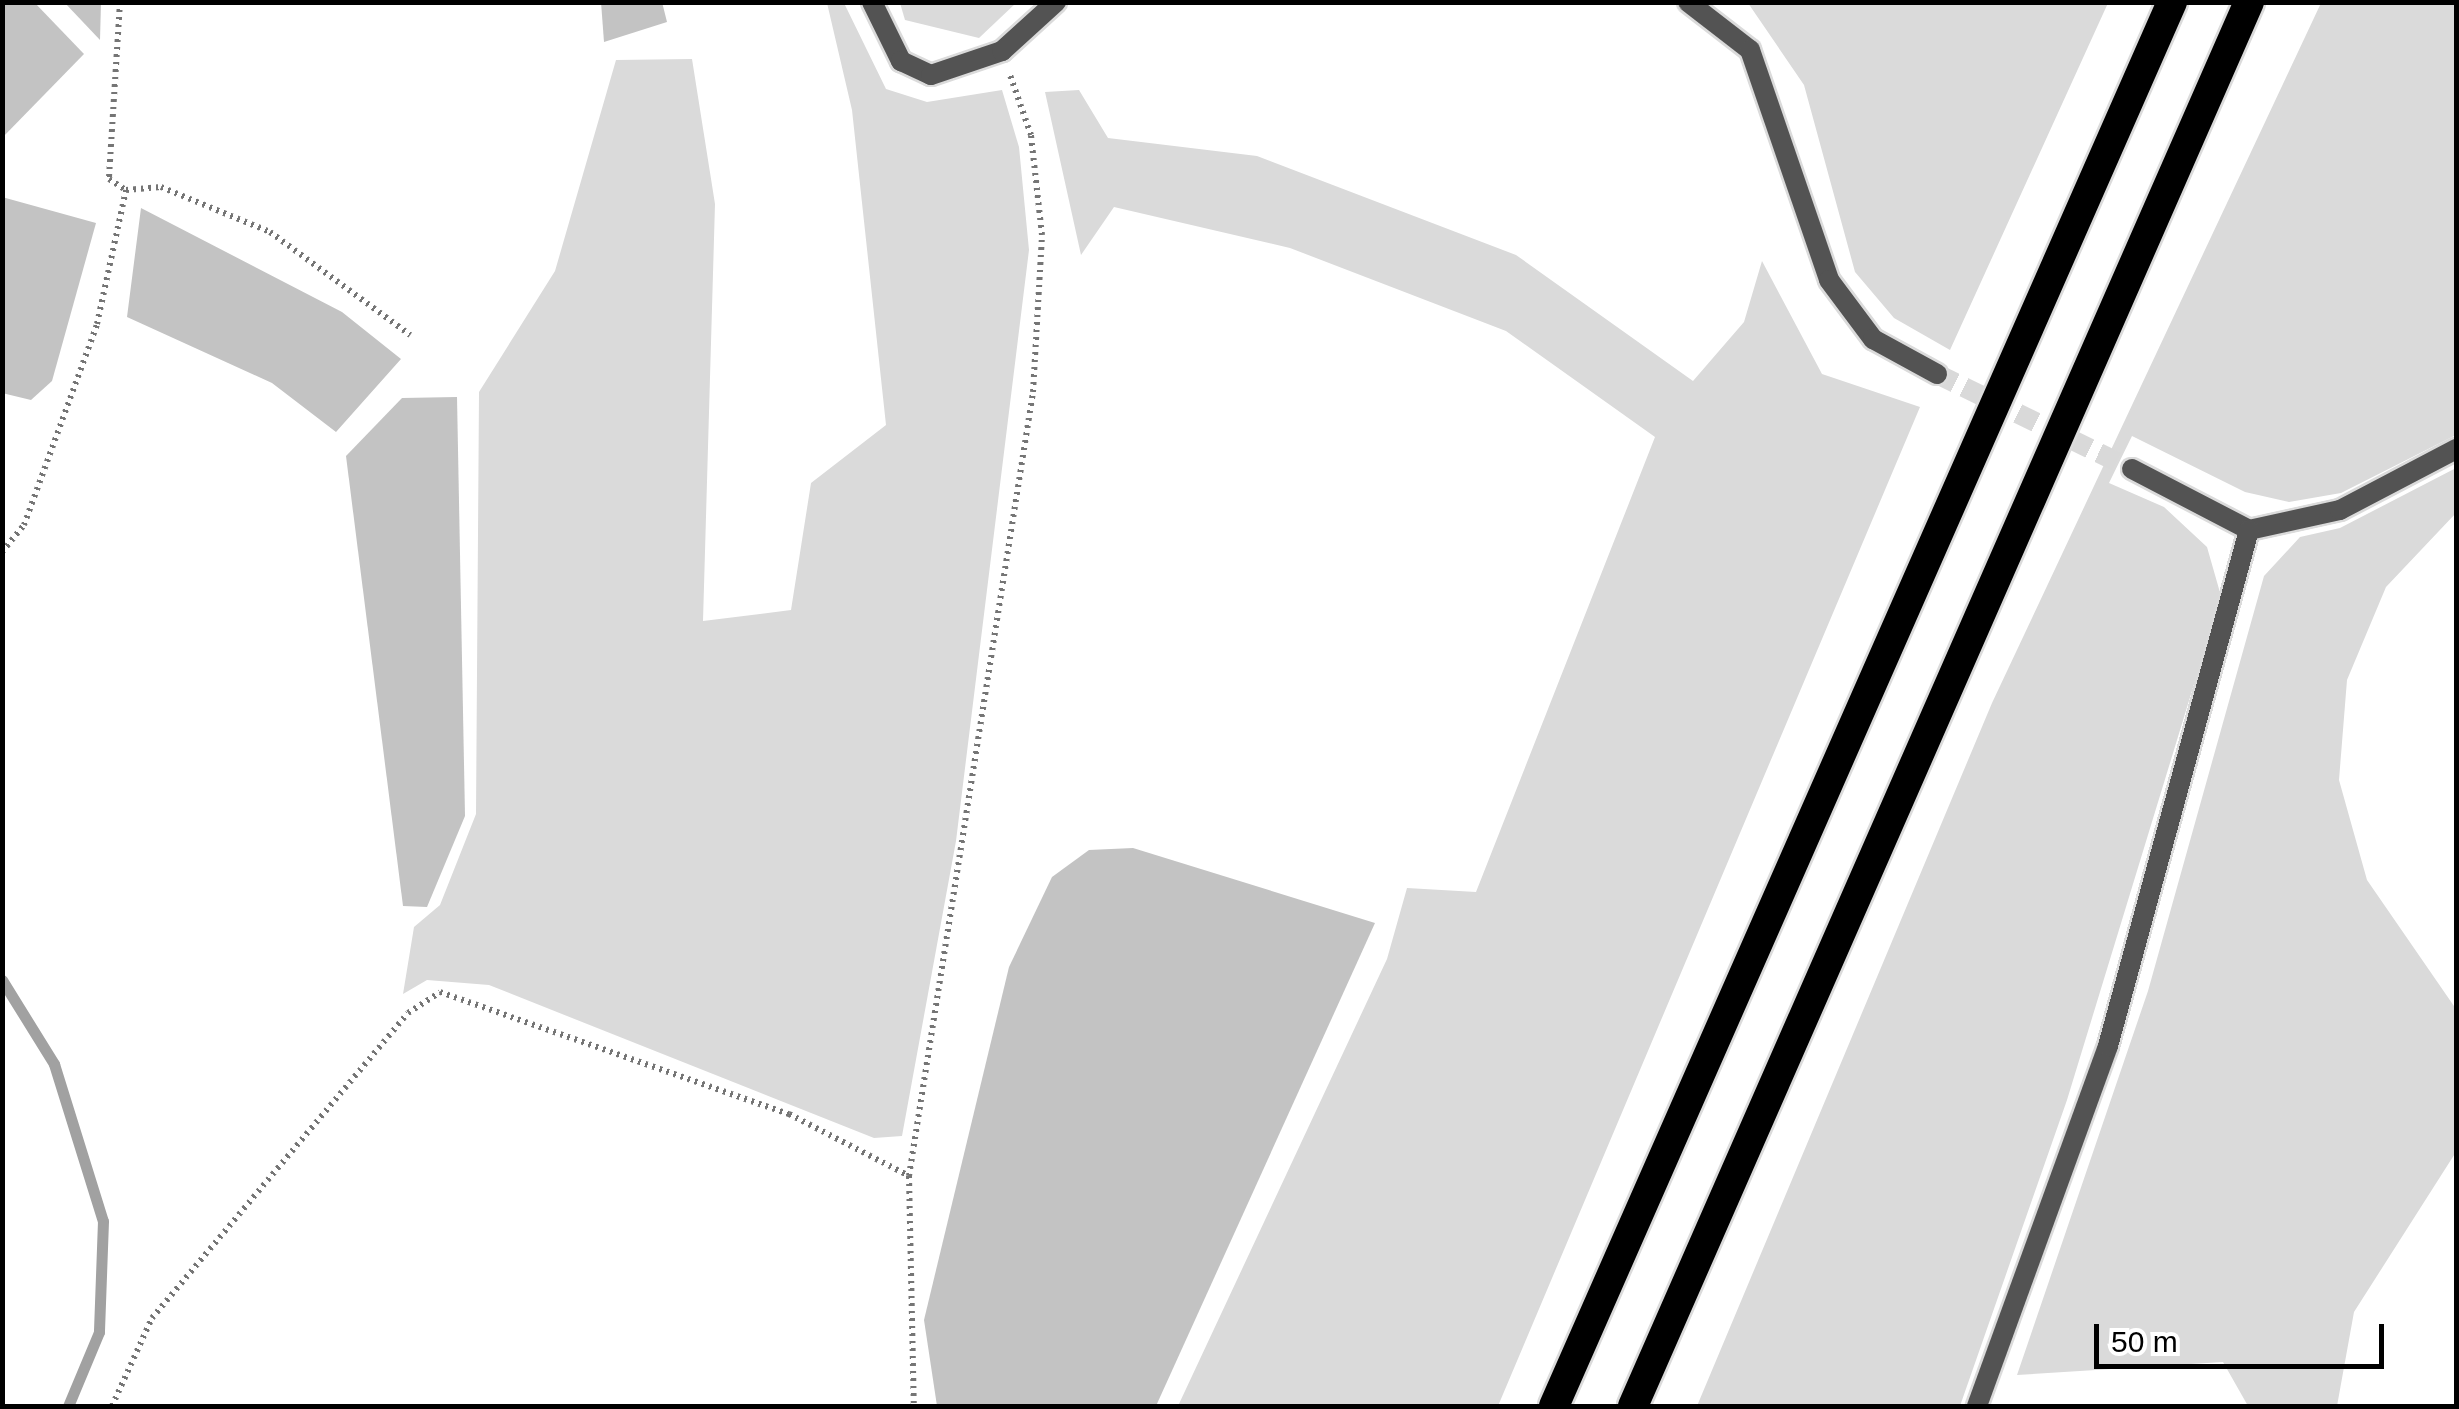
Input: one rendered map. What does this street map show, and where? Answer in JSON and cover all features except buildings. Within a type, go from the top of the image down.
[{"type":"highway","points":[[1554,1406],[2172,2]]},
{"type":"highway","points":[[1634,1406],[2249,2]]},
{"type":"street","points":[[872,2],[901,61],[931,75],[1002,51],[1056,2]]},
{"type":"street","points":[[1688,2],[1750,50],[1829,280],[1873,338],[1937,374]]},
{"type":"street","points":[[2132,470],[2249,530],[2340,510],[2456,449]]},
{"type":"street","points":[[1976,1406],[2108,1046],[2249,530]]},
{"type":"path","points":[[120,2],[109,179],[126,190],[161,187],[270,232],[410,334]]},
{"type":"path","points":[[914,1406],[910,1176],[1033,392],[1042,236],[1030,135],[1002,51]]},
{"type":"path","points":[[2,552],[24,525],[97,324],[126,190]]},
{"type":"path","points":[[112,1406],[152,1318],[408,1013],[440,992],[789,1114],[910,1176]]},
{"type":"shaded area","points":[[900,2],[1016,3],[979,38],[905,20]]},
{"type":"shaded area","points":[[827,3],[844,3],[886,89],[927,102],[1002,90],[1019,147],[1029,250],[956,841],[902,1136],[874,1138],[489,985],[427,980],[403,994],[414,927],[440,905],[476,814],[479,392],[555,271],[616,60],[692,59],[715,204],[703,621],[791,610],[811,483],[886,425],[852,110]]},
{"type":"shaded area","points":[[1748,3],[2108,3],[1950,350],[1894,318],[1855,272],[1804,85]]},
{"type":"shaded area","points":[[2321,3],[2456,3],[2456,435],[2341,493],[2289,502],[2245,492],[2132,436],[2109,483],[2164,507],[2207,547],[2221,596],[2067,1100],[1960,1406],[1697,1406],[1992,703]]},
{"type":"shaded area","points":[[1079,90],[1108,138],[1257,156],[1516,255],[1693,381],[1744,322],[1762,261],[1822,374],[1920,407],[1498,1406],[1178,1406],[1387,959],[1407,888],[1476,892],[1655,437],[1506,331],[1290,248],[1114,207],[1081,255],[1045,92]]},
{"type":"shaded area","points":[[2456,468],[2456,513],[2386,587],[2347,680],[2339,780],[2367,880],[2456,1009],[2456,1152],[2354,1312],[2337,1406],[2248,1406],[2223,1362],[2017,1375],[2148,991],[2264,576],[2300,537],[2340,528]]},
{"type":"waterway","points":[[2,980],[54,1064],[103,1221],[99,1332],[68,1406]]},
{"type":"tunnel","points":[[1937,374],[2132,469]]}]
